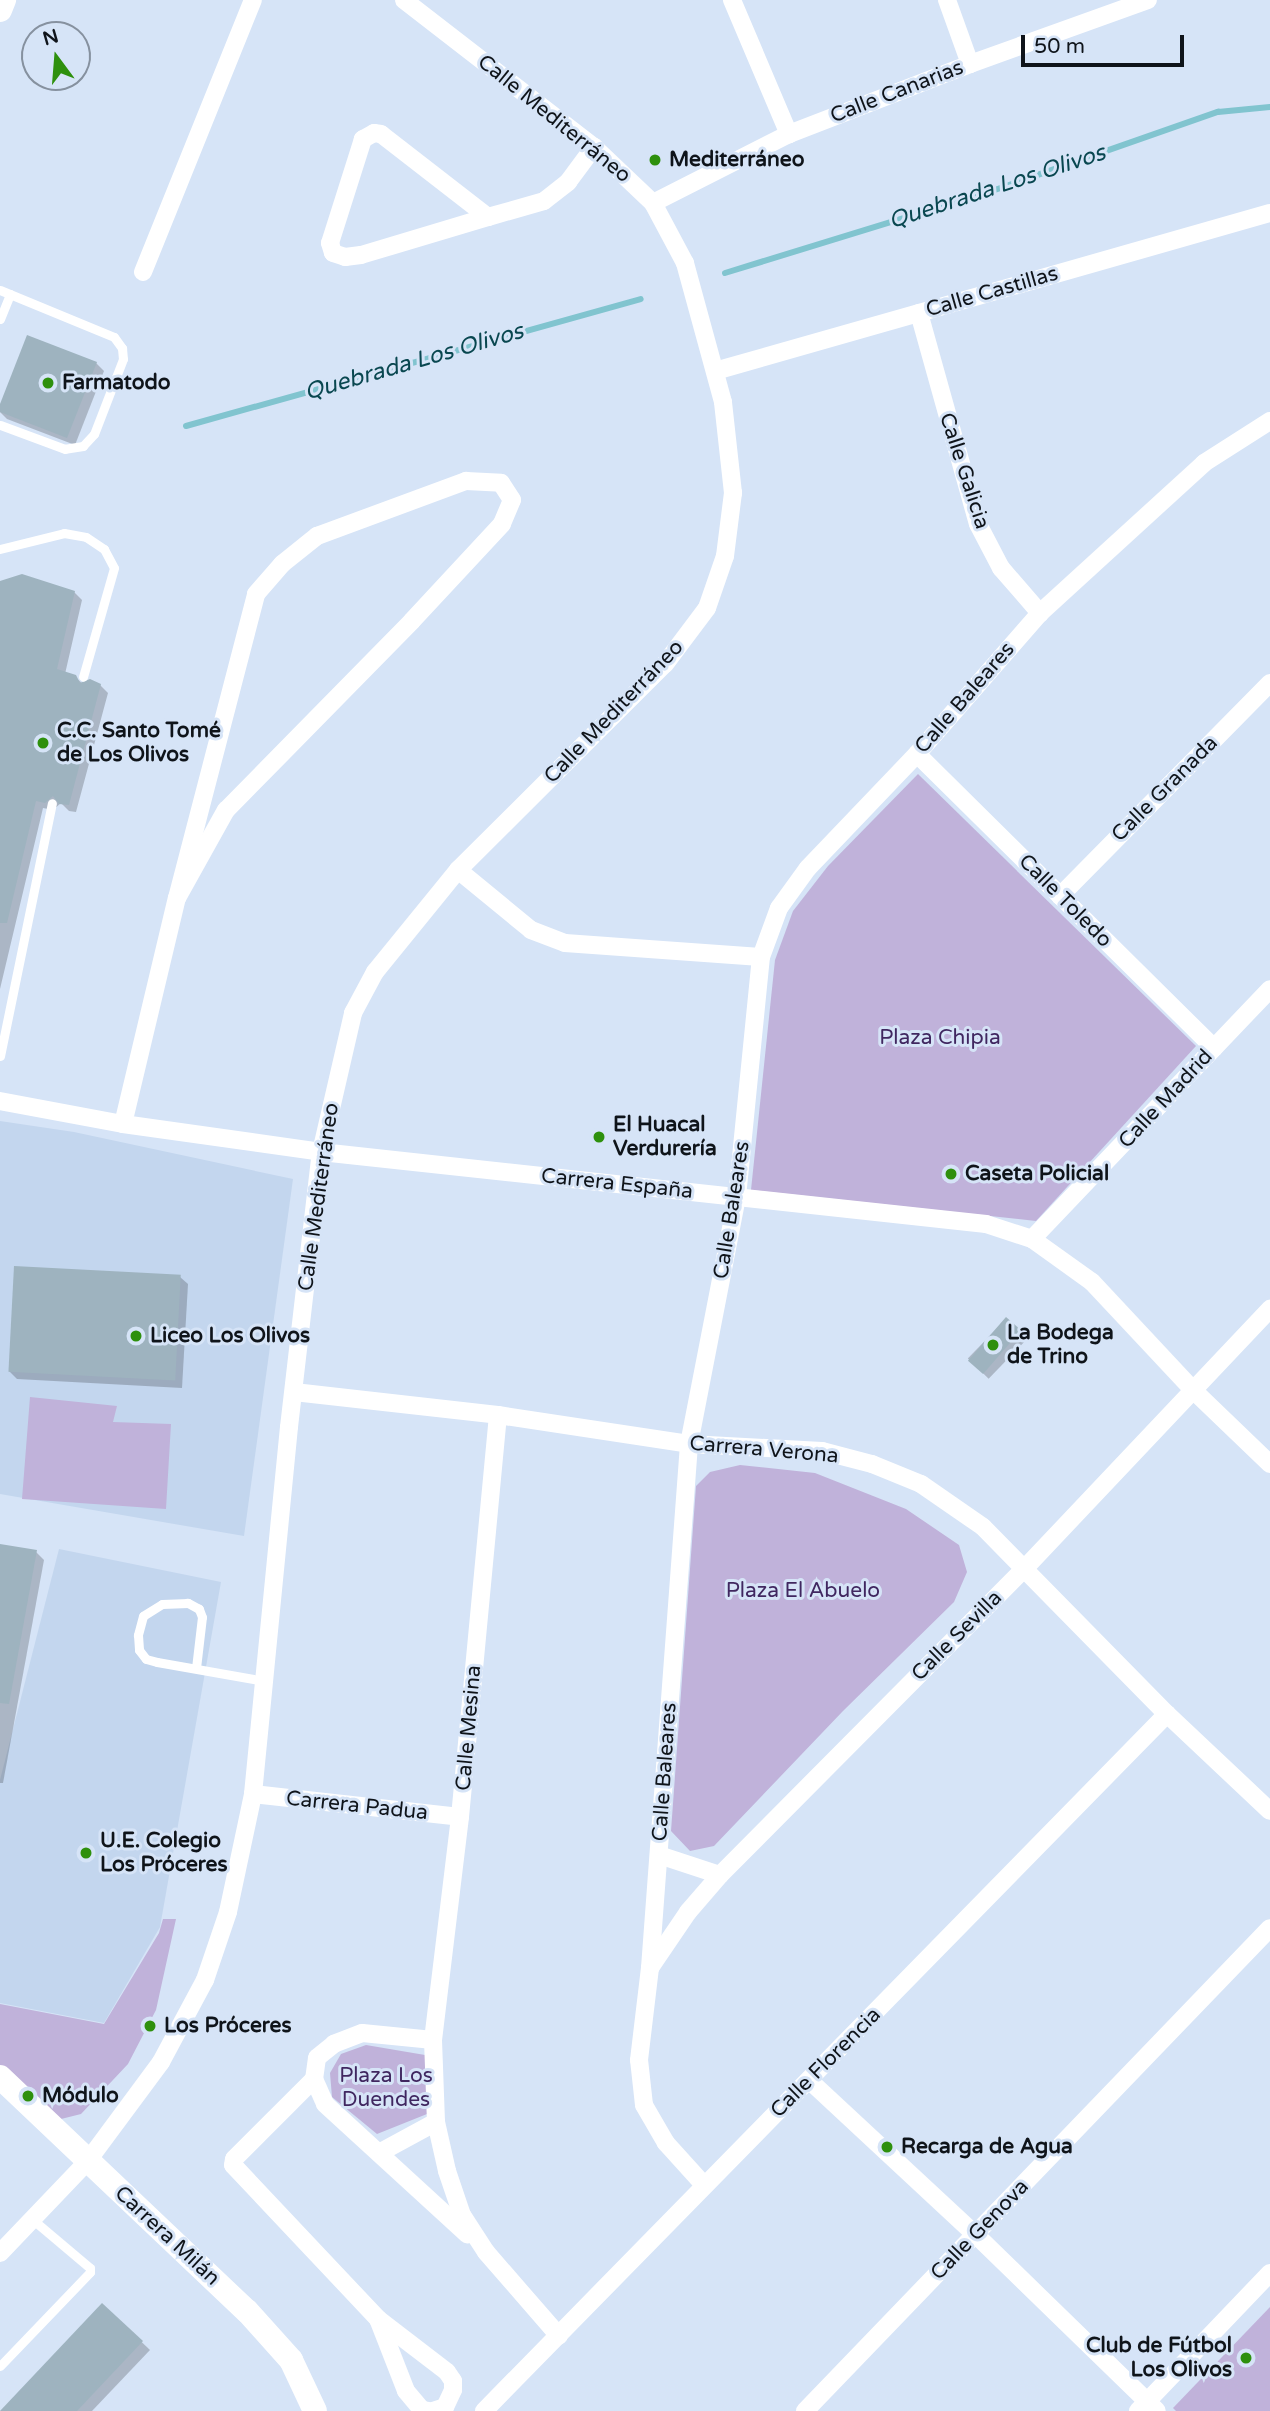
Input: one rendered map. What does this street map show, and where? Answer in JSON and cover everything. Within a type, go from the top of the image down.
[{"type":"street","points":[[0,10],[4,0]]},
{"type":"street","points":[[143,272],[253,0]]},
{"type":"street","name":"Calle Mediterráneo","points":[[0,2253],[87,2162],[161,2062],[205,1980],[228,1912],[253,1794],[293,1392],[321,1152],[353,1013],[375,972],[458,870],[665,664],[708,608],[725,556],[733,492],[723,402],[685,263],[653,202],[594,147],[405,0]]},
{"type":"street","points":[[733,0],[789,134]]},
{"type":"street","points":[[947,0],[971,64]]},
{"type":"street","name":"Calle Canarias","points":[[653,202],[789,134],[1148,0]]},
{"type":"street","points":[[488,217],[381,134],[374,133],[363,139],[330,243],[333,253],[345,257],[361,255],[544,201],[568,182],[594,147]]},
{"type":"street","name":"Calle Castillas","points":[[715,371],[1270,213]]},
{"type":"street","name":"Calle Galicia","points":[[919,313],[978,524],[1001,568],[1040,613]]},
{"type":"street","name":"Calle Baleares","points":[[704,2185],[666,2143],[644,2105],[639,2060],[650,1968],[689,1444],[737,1197],[761,957],[779,908],[808,868],[916,754],[1040,613],[1204,463],[1270,421]]},
{"type":"street","points":[[123,1124],[177,898],[256,594],[282,564],[317,536],[466,481],[501,483],[512,500],[502,524],[412,621],[226,810],[177,898]]},
{"type":"street","name":"Calle Granada","points":[[1060,896],[1270,683]]},
{"type":"street","name":"Calle Toledo","points":[[916,754],[1214,1048]]},
{"type":"street","points":[[458,870],[531,930],[565,943],[761,957]]},
{"type":"street","name":"Calle Madrid","points":[[1032,1239],[1270,989]]},
{"type":"street","name":"Carrera España","points":[[0,1101],[123,1124],[321,1152],[986,1224],[1032,1239],[1092,1282],[1192,1389],[1270,1464]]},
{"type":"street","name":"Calle Sevilla","points":[[650,1968],[688,1912],[720,1875],[1025,1568],[1192,1389],[1270,1310]]},
{"type":"street","name":"Carrera Verona","points":[[293,1392],[498,1415],[689,1444],[822,1451],[872,1464],[922,1485],[983,1527],[1167,1714],[1270,1811]]},
{"type":"street","name":"Calle Mesina","points":[[486,2252],[462,2215],[447,2171],[436,2122],[433,2040],[460,1817],[498,1415]]},
{"type":"street","name":"Calle Florencia","points":[[484,2411],[1167,1714]]},
{"type":"street","name":"Carrera Padua","points":[[253,1794],[460,1817]]},
{"type":"street","points":[[659,1855],[720,1875]]},
{"type":"street","name":"Calle Genova","points":[[805,2411],[1270,1927]]},
{"type":"street","points":[[379,2319],[406,2391],[422,2410],[445,2407],[453,2390],[453,2381],[447,2372],[379,2319],[233,2165],[234,2159],[314,2079],[317,2058],[334,2044],[362,2033],[433,2040]]},
{"type":"street","name":"Carrera Milán","points":[[0,2077],[247,2311],[291,2360],[315,2411]]},
{"type":"street","name":"Calle Mesina","points":[[314,2079],[325,2104],[486,2252],[559,2336]]},
{"type":"street","points":[[810,2081],[976,2235],[1147,2408],[1270,2273]]},
{"type":"street","points":[[379,2153],[436,2122]]},
{"type":"lane","points":[[0,290],[114,337],[122,348],[123,359],[94,434],[83,446],[65,449],[2,428]]},
{"type":"lane","points":[[0,319],[10,294]]},
{"type":"lane","points":[[0,549],[64,533],[86,537],[104,549],[114,568],[83,677]]},
{"type":"lane","points":[[0,1056],[52,803]]},
{"type":"lane","points":[[196,1668],[202,1617],[199,1609],[188,1604],[162,1604],[143,1616],[138,1634],[139,1650],[146,1659],[265,1681]]},
{"type":"lane","points":[[0,2366],[90,2272],[90,2268],[32,2219]]},
{"type":"shaded area","name":"Liceo Los Olivos","points":[[0,1121],[74,1132],[293,1179],[244,1536],[0,1494]]},
{"type":"shaded area","name":"U.E. Colegio Los Próceres","points":[[59,1549],[221,1582],[160,1927],[104,2023],[0,2003],[0,1780]]},
{"type":"green space","name":"Plaza Chipia","points":[[918,774],[1196,1046],[1036,1221],[751,1190],[775,960],[793,911],[828,866]]},
{"type":"green space","points":[[30,1397],[117,1406],[113,1422],[171,1424],[166,1509],[22,1499]]},
{"type":"green space","name":"Plaza El Abuelo","points":[[740,1465],[815,1473],[906,1509],[959,1545],[967,1572],[954,1602],[843,1711],[714,1846],[690,1851],[671,1831],[696,1486],[710,1472]]},
{"type":"green space","points":[[163,1919],[176,1919],[156,2010],[128,2064],[81,2114],[57,2120],[0,2069],[0,2004],[104,2024],[159,1933]]},
{"type":"green space","name":"Plaza Los Duendes","points":[[366,2045],[425,2055],[427,2114],[377,2134],[332,2097],[330,2073],[341,2054]]},
{"type":"green space","name":"Club de Fútbol Los Olivos","points":[[1270,2307],[1270,2411],[1176,2411],[1173,2408]]},
{"type":"building","name":"Farmatodo","points":[[27,335],[97,362],[67,438],[0,412],[0,404]]},
{"type":"building","name":"C.C. Santo Tomé de Los Olivos","points":[[22,574],[75,591],[57,669],[76,675],[80,683],[90,679],[101,684],[69,805],[59,804],[53,796],[45,803],[36,801],[7,923],[0,923],[0,581]]},
{"type":"building","points":[[14,1266],[181,1275],[175,1381],[8,1372]]},
{"type":"building","name":"La Bodega de Trino","points":[[1006,1317],[1021,1330],[983,1374],[968,1361]]},
{"type":"building","points":[[0,1544],[37,1550],[9,1704],[0,1703]]},
{"type":"building","points":[[102,2303],[143,2341],[77,2411],[0,2411]]},
{"type":"waterway","name":"Quebrada Los Olivos","points":[[725,273],[989,192],[1218,112],[1270,107]]},
{"type":"waterway","name":"Quebrada Los Olivos","points":[[186,426],[641,299]]},
{"type":"place","name":"Mediterráneo","points":[[655,160]]},
{"type":"place","name":"Farmatodo","points":[[48,383]]},
{"type":"place","name":"C.C. Santo Tomé de Los Olivos","points":[[43,743]]},
{"type":"place","name":"El Huacal Verdurería","points":[[599,1137]]},
{"type":"place","name":"Caseta Policial","points":[[951,1174]]},
{"type":"place","name":"Liceo Los Olivos","points":[[136,1336]]},
{"type":"place","name":"La Bodega de Trino","points":[[993,1345]]},
{"type":"place","name":"U.E. Colegio Los Próceres","points":[[86,1853]]},
{"type":"place","name":"Los Próceres","points":[[150,2026]]},
{"type":"place","name":"Módulo","points":[[28,2096]]},
{"type":"place","name":"Recarga de Agua","points":[[887,2147]]},
{"type":"place","name":"Club de Fútbol Los Olivos","points":[[1246,2358]]}]
